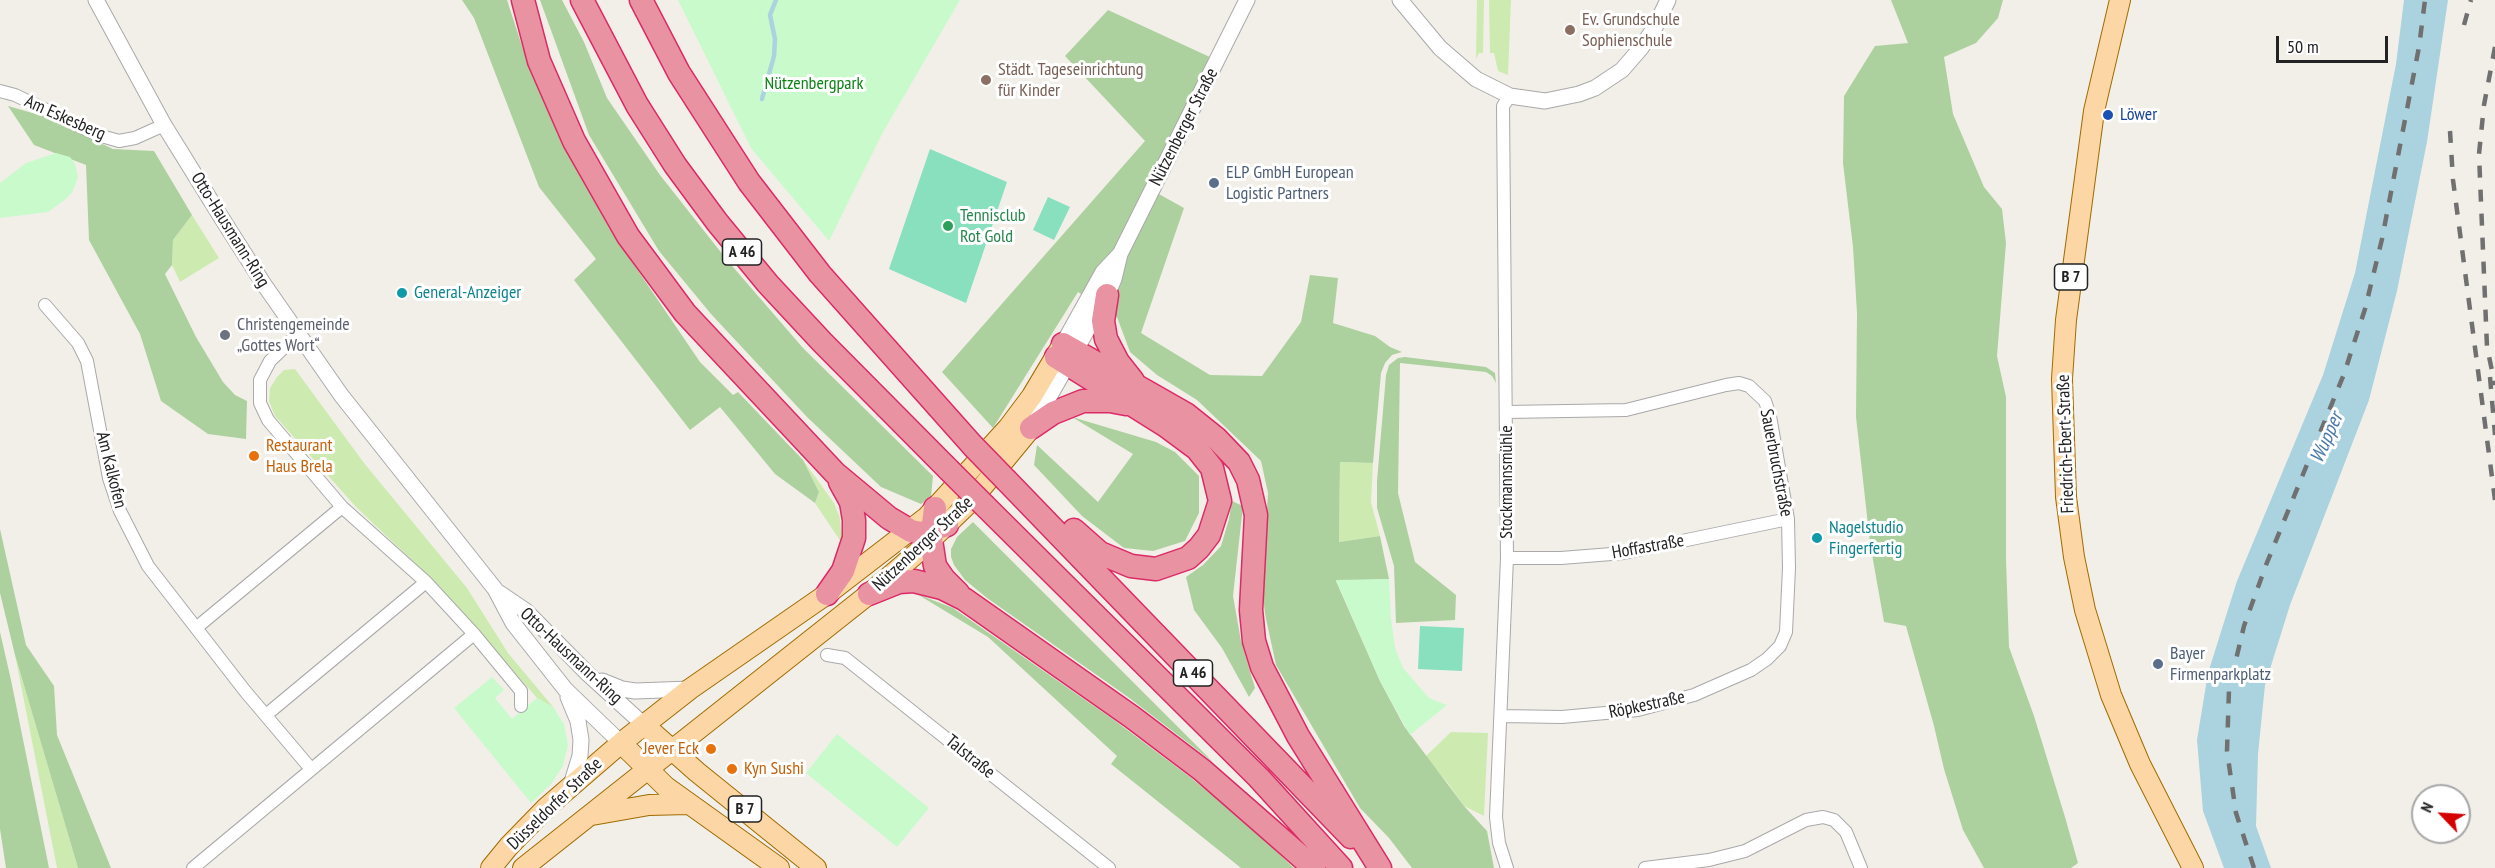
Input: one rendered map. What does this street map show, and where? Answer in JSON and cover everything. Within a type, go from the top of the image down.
[{"type":"highway","points":[[523,0],[539,62],[574,141],[628,236],[692,320],[835,473],[889,518],[931,527],[935,566],[944,579],[964,598],[1132,717],[1202,771],[1314,868]]},
{"type":"highway","name":"A 46","points":[[582,0],[637,105],[675,165],[717,222],[768,284],[949,470],[1259,778],[1341,868]]},
{"type":"highway","name":"A 46","points":[[641,0],[679,73],[749,182],[820,274],[897,361],[929,382],[977,441],[1379,867]]},
{"type":"highway","points":[[1011,476],[1100,553],[1141,568],[1170,566],[1188,558],[1209,535],[1220,501],[1212,468],[1197,449],[1135,395],[1106,339],[1103,321],[1107,295]]},
{"type":"highway","points":[[1066,354],[1135,395],[1194,419],[1221,442],[1239,462],[1248,480],[1256,515],[1251,610],[1254,641],[1262,667],[1298,736],[1379,867]]},
{"type":"highway","points":[[1031,428],[1053,413],[1083,401],[1110,401],[1135,395]]},
{"type":"highway","points":[[827,594],[843,571],[854,538],[851,502],[835,473]]},
{"type":"highway","points":[[869,594],[899,582],[914,582],[942,588],[964,598]]},
{"type":"main road","name":"Friedrich-Ebert-Straße","points":[[2120,0],[2094,111],[2067,310],[2062,379],[2066,497],[2074,557],[2085,610],[2111,695],[2140,764],[2193,868]]},
{"type":"main road","name":"Nützenberger Straße","points":[[648,770],[869,594],[931,527],[1066,354]]},
{"type":"main road","name":"Nützenberger Straße","points":[[621,743],[690,689],[827,594],[931,527],[987,483],[1031,428]]},
{"type":"main road","name":"B 7","points":[[644,725],[673,752],[816,868]]},
{"type":"main road","name":"B 7","points":[[621,743],[688,804],[779,868]]},
{"type":"main road","name":"Düsseldorfer Straße","points":[[491,868],[509,846],[571,785],[621,743]]},
{"type":"main road","name":"Düsseldorfer Straße","points":[[523,868],[648,770]]},
{"type":"main road","points":[[592,815],[650,805],[688,804]]},
{"type":"street","name":"Otto-Hausmann-Ring","points":[[96,0],[164,125],[228,229],[341,395],[495,589],[513,622],[565,689],[621,743]]},
{"type":"street","name":"Nützenberger Straße","points":[[1066,354],[1107,295],[1114,279],[1120,254],[1247,0]]},
{"type":"street","points":[[1400,0],[1419,25],[1456,64],[1476,79],[1510,96],[1545,101],[1595,88],[1622,70],[1655,27],[1668,0]]},
{"type":"street","name":"Am Eskesberg","points":[[0,91],[98,135],[119,141],[135,138],[164,125]]},
{"type":"street","name":"Stockmannsmühle","points":[[1507,868],[1499,843],[1496,817],[1507,558],[1503,106],[1510,96]]},
{"type":"street","name":"Nützenberger Straße","points":[[1031,428],[1103,272],[1120,254]]},
{"type":"street","name":"Am Kalkofen","points":[[45,304],[78,343],[87,361],[109,478],[120,511],[148,566],[311,769]]},
{"type":"street","points":[[298,334],[270,361],[260,380],[260,403],[268,420],[342,507],[426,582],[474,634],[521,691],[521,706]]},
{"type":"street","name":"Sauerbruchstraße","points":[[1507,412],[1626,410],[1726,385],[1739,383],[1749,386],[1765,401],[1770,416],[1788,519],[1788,605],[1786,632],[1780,646]]},
{"type":"street","points":[[196,628],[342,507]]},
{"type":"street","name":"Hoffastraße","points":[[1507,558],[1561,558],[1624,553],[1788,519]]},
{"type":"street","points":[[266,715],[426,582]]},
{"type":"street","name":"Otto-Hausmann-Ring","points":[[495,589],[526,611],[588,674],[644,725]]},
{"type":"street","points":[[193,868],[474,634]]},
{"type":"street","name":"Röpkestraße","points":[[1501,716],[1596,715],[1638,710],[1674,701],[1721,684],[1750,670],[1767,659],[1780,646]]},
{"type":"street","name":"Talstraße","points":[[827,655],[845,658],[1109,868]]},
{"type":"street","points":[[588,674],[622,689],[642,691],[690,689]]},
{"type":"street","points":[[565,689],[578,722],[581,740],[580,756],[571,785]]},
{"type":"street","points":[[1645,868],[1709,860],[1745,851],[1806,820],[1823,817],[1834,820],[1846,832],[1861,868]]},
{"type":"green space","points":[[462,0],[507,0],[524,52],[558,135],[609,228],[700,362],[733,395],[738,392],[803,460],[819,492],[815,503],[775,474],[720,407],[690,430],[574,280],[596,259],[539,187],[474,18]]},
{"type":"green space","points":[[540,0],[562,0],[584,42],[607,98],[660,175],[727,260],[803,348],[933,476],[931,497],[921,504],[881,487],[807,417],[711,314],[659,251],[589,135]]},
{"type":"green space","name":"Nützenbergpark","points":[[678,0],[960,0],[883,132],[829,241],[751,148]]},
{"type":"green space","points":[[1477,0],[1484,0],[1483,53],[1479,53],[1476,59]]},
{"type":"green space","points":[[1489,0],[1511,0],[1508,75],[1498,71],[1494,53],[1490,53]]},
{"type":"green space","points":[[1891,0],[2003,0],[1998,18],[1976,43],[1944,57],[1953,114],[1984,187],[2002,209],[2006,243],[1997,356],[2006,397],[2006,559],[2009,647],[2034,716],[2078,863],[2071,868],[1984,868],[1963,830],[1944,769],[1906,626],[1884,622],[1870,543],[1856,417],[1857,313],[1853,247],[1843,163],[1844,96],[1875,46],[1908,43]]},
{"type":"green space","points":[[1108,10],[1212,58],[1157,193],[1184,208],[1141,333],[1210,375],[1262,376],[1301,322],[1310,275],[1338,278],[1333,323],[1375,336],[1390,347],[1402,352],[1392,355],[1385,363],[1381,373],[1373,463],[1340,462],[1339,542],[1380,536],[1389,579],[1336,581],[1380,681],[1404,726],[1464,806],[1487,831],[1494,868],[1412,868],[1389,838],[1360,808],[1276,665],[1265,614],[1262,586],[1268,493],[1261,461],[1197,400],[1157,375],[1130,352],[1117,317],[1078,292],[993,428],[942,372],[1145,141],[1065,56]]},
{"type":"green space","points":[[8,106],[43,116],[113,149],[154,151],[192,215],[173,240],[172,265],[165,274],[196,337],[223,382],[235,395],[247,401],[246,439],[208,434],[161,401],[140,334],[89,240],[86,165],[34,145]]},
{"type":"green space","name":"Tennisclub Rot Gold","points":[[930,149],[1007,182],[966,303],[889,269]]},
{"type":"green space","points":[[56,153],[70,157],[75,164],[78,177],[73,191],[48,212],[0,218],[0,183],[26,163]]},
{"type":"green space","points":[[1048,197],[1070,207],[1054,240],[1033,230]]},
{"type":"green space","points":[[192,215],[219,258],[180,282],[172,265],[173,240]]},
{"type":"green space","points":[[1398,358],[1486,367],[1495,373],[1496,383],[1486,372],[1400,363],[1398,493],[1415,562],[1456,595],[1455,620],[1396,623],[1394,566],[1377,508],[1377,481],[1386,375],[1389,365]]},
{"type":"green space","points":[[295,369],[364,463],[467,588],[508,653],[554,708],[537,698],[440,587],[356,507],[275,416],[269,401],[270,388],[284,370]]},
{"type":"green space","points":[[1072,417],[1156,442],[1175,452],[1199,476],[1199,513],[1185,541],[1153,551],[1124,548],[1082,516],[1034,465],[1037,445],[1098,502],[1133,454]]},
{"type":"green space","points":[[803,460],[834,503],[840,518],[841,531],[846,538],[841,542],[815,503],[819,492]]},
{"type":"green space","points":[[1340,462],[1373,463],[1371,502],[1380,536],[1339,542]]},
{"type":"green space","points":[[1232,501],[1243,506],[1233,596],[1241,641],[1255,688],[1249,697],[1222,648],[1194,610],[1186,577],[1203,565],[1221,546]]},
{"type":"green space","points":[[973,522],[1213,762],[1128,697],[965,580],[954,565],[951,549],[957,537]]},
{"type":"green space","points":[[0,529],[26,645],[54,686],[57,735],[111,868],[78,868],[15,655],[0,593]]},
{"type":"green space","points":[[1389,579],[1395,648],[1403,668],[1429,698],[1447,705],[1410,735],[1380,681],[1336,580]]},
{"type":"green space","points":[[917,594],[953,608],[1114,720],[1245,822],[1294,868],[1241,868],[1111,764],[1117,756],[988,637]]},
{"type":"green space","points":[[1420,626],[1464,628],[1462,671],[1418,669]]},
{"type":"green space","points":[[0,632],[49,868],[6,868],[0,829]]},
{"type":"green space","points":[[15,655],[78,868],[57,868]]},
{"type":"green space","points":[[492,677],[504,690],[495,698],[512,719],[537,698],[553,707],[564,724],[568,745],[563,766],[551,784],[531,803],[454,708]]},
{"type":"green space","points":[[1451,732],[1488,733],[1484,816],[1464,806],[1425,757]]},
{"type":"green space","points":[[837,734],[929,808],[897,847],[806,773]]},
{"type":"water","name":"Wupper","points":[[2404,0],[2448,0],[2427,142],[2397,291],[2369,400],[2290,605],[2265,685],[2258,754],[2256,826],[2271,868],[2224,868],[2203,811],[2197,740],[2208,673],[2237,581],[2323,375],[2355,273],[2396,64]]},
{"type":"waterway","points":[[762,99],[774,56],[775,39],[770,15],[776,0]]},
{"type":"railway","points":[[2254,868],[2236,813],[2227,751],[2229,689],[2244,626],[2266,565],[2344,374],[2365,309],[2382,239],[2419,47],[2425,0]]},
{"type":"railway","points":[[2464,25],[2471,0]]},
{"type":"railway","points":[[2495,47],[2484,105],[2479,154],[2487,347],[2495,385]]},
{"type":"railway","points":[[2450,131],[2453,180],[2495,500]]},
{"type":"railway","points":[[2490,377],[2495,435]]},
{"type":"place","name":"Ev. Grundschule Sophienschule","points":[[1570,30]]},
{"type":"place","name":"Städt. Tageseinrichtung für Kinder","points":[[986,80]]},
{"type":"place","name":"Löwer","points":[[2108,115]]},
{"type":"place","name":"ELP GmbH European Logistic Partners","points":[[1214,183]]},
{"type":"place","name":"Tennisclub Rot Gold","points":[[948,226]]},
{"type":"place","name":"General-Anzeiger","points":[[402,293]]},
{"type":"place","name":"Christengemeinde „Gottes Wort“","points":[[225,335]]},
{"type":"place","name":"Restaurant Haus Brela","points":[[254,456]]},
{"type":"place","name":"Nagelstudio Fingerfertig","points":[[1817,538]]},
{"type":"place","name":"Bayer Firmenparkplatz","points":[[2158,664]]},
{"type":"place","name":"Jever Eck","points":[[711,749]]},
{"type":"place","name":"Kyn Sushi","points":[[732,769]]}]
